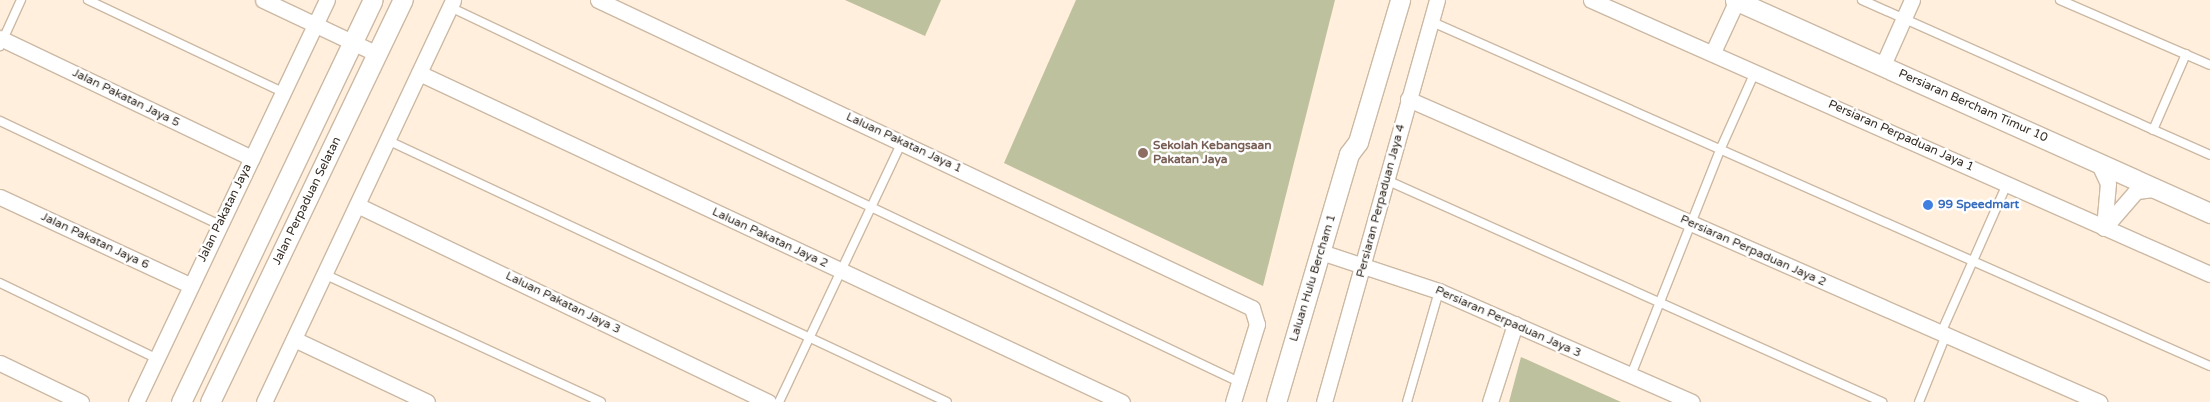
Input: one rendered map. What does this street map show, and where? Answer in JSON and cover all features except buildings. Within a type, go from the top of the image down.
[{"type":"street","points":[[263,0],[378,54]]},
{"type":"street","name":"Jalan Pakatan Jaya","points":[[136,402],[327,0]]},
{"type":"street","points":[[181,402],[373,0]]},
{"type":"street","name":"Jalan Perpaduan Selatan","points":[[210,402],[404,0]]},
{"type":"street","name":"Laluan Pakatan Jaya 1","points":[[598,0],[1210,287],[1256,312],[1257,324],[1239,382]]},
{"type":"street","name":"Laluan Hulu Bercham 1","points":[[1349,154],[1346,139],[1389,0]]},
{"type":"street","name":"Laluan Hulu Bercham 1","points":[[1276,402],[1349,154],[1358,142],[1400,0]]},
{"type":"street","name":"Persiaran Perpaduan Jaya 4","points":[[1324,402],[1364,266],[1384,179],[1437,0]]},
{"type":"street","name":"Persiaran Perpaduan Jaya 1","points":[[1591,0],[1713,52],[2210,274]]},
{"type":"street","points":[[1713,52],[1736,0]]},
{"type":"street","name":"Persiaran Bercham Timur 10","points":[[1736,0],[1885,61],[2210,202]]},
{"type":"street","name":"Persiaran Bercham Timur 10","points":[[1762,0],[1885,61],[2210,213]]},
{"type":"street","points":[[1885,61],[1912,0]]},
{"type":"street","points":[[264,402],[452,3]]},
{"type":"street","name":"Jalan Pakatan Jaya 5","points":[[1,41],[252,158]]},
{"type":"street","name":"Laluan Pakatan Jaya 2","points":[[419,73],[1122,402]]},
{"type":"street","name":"Persiaran Perpaduan Jaya 2","points":[[1408,99],[2099,402]]},
{"type":"street","points":[[2098,162],[2108,183],[2104,228]]},
{"type":"street","points":[[2104,228],[2136,190],[2158,190]]},
{"type":"street","name":"Jalan Pakatan Jaya 6","points":[[0,197],[190,285]]},
{"type":"street","name":"Laluan Pakatan Jaya 3","points":[[357,205],[768,402]]},
{"type":"street","name":"Persiaran Perpaduan Jaya 3","points":[[1321,252],[1439,291],[1692,402]]},
{"type":"street","points":[[1490,402],[1515,324]]},
{"type":"street","points":[[294,339],[428,402]]},
{"type":"street","points":[[0,363],[81,402]]},
{"type":"street","points":[[1233,402],[1239,382]]},
{"type":"lane","points":[[1,41],[21,0]]},
{"type":"lane","points":[[88,0],[283,92]]},
{"type":"lane","points":[[1862,0],[2210,155]]},
{"type":"lane","points":[[2060,0],[2210,65]]},
{"type":"lane","points":[[452,3],[871,207],[1239,382]]},
{"type":"lane","points":[[1430,21],[2210,366]]},
{"type":"lane","points":[[2154,130],[2186,54]]},
{"type":"lane","points":[[1631,375],[1720,150],[1755,72]]},
{"type":"lane","points":[[0,121],[220,225]]},
{"type":"lane","points":[[387,140],[947,402]]},
{"type":"lane","points":[[779,402],[902,142]]},
{"type":"lane","points":[[1384,179],[1662,300],[1882,402]]},
{"type":"lane","points":[[1919,402],[1943,334],[1972,262],[2007,184]]},
{"type":"lane","points":[[324,274],[601,402]]},
{"type":"lane","points":[[0,283],[156,358]]},
{"type":"lane","points":[[1407,402],[1439,291]]},
{"type":"green space","points":[[845,0],[941,0],[925,36]]},
{"type":"green space","points":[[1076,0],[1335,0],[1263,286],[1004,163]]},
{"type":"green space","points":[[1521,357],[1621,402],[1509,402]]},
{"type":"place","name":"Sekolah Kebangsaan Pakatan Jaya","points":[[1143,153]]},
{"type":"place","name":"99 Speedmart","points":[[1928,205]]}]
